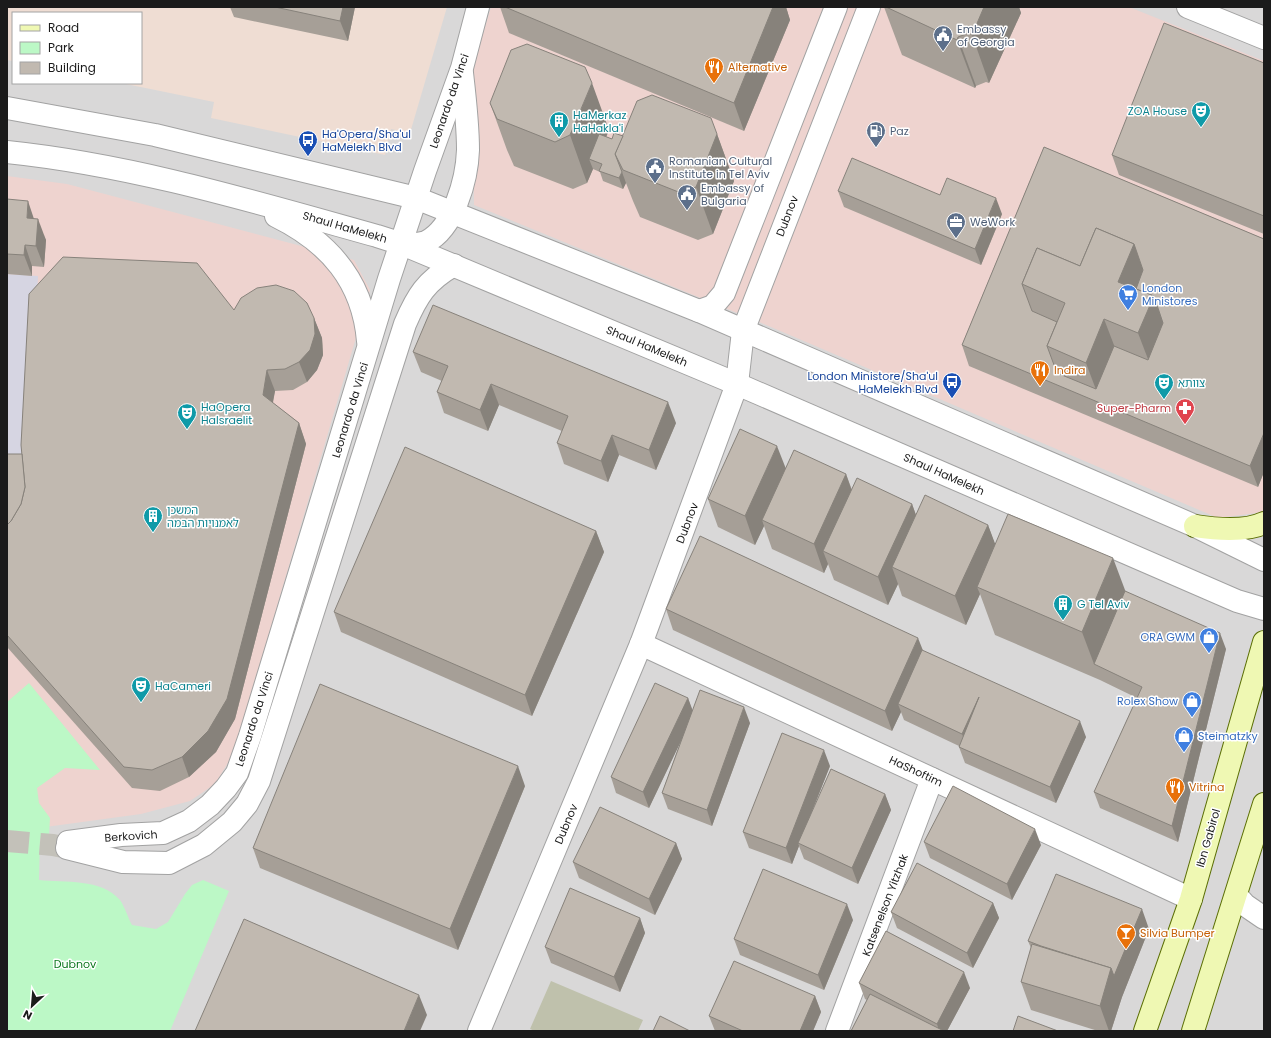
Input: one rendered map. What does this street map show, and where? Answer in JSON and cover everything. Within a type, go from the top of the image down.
[{"type":"main road","points":[[1195,526],[1216,529],[1239,528],[1264,523]]},
{"type":"main road","name":"Ibn Gabirol","points":[[1145,1031],[1191,899],[1264,642]]},
{"type":"main road","points":[[1192,1031],[1237,896],[1264,804]]},
{"type":"street","name":"Leonardo da Vinci","points":[[210,805],[226,788],[237,773],[250,736],[416,198],[462,68],[478,7]]},
{"type":"street","points":[[699,311],[713,306],[724,293],[836,7]]},
{"type":"street","name":"Dubnov","points":[[479,1031],[641,644],[724,423],[737,384],[743,331],[869,7]]},
{"type":"street","points":[[1190,8],[1264,38]]},
{"type":"street","points":[[402,244],[418,244],[437,235],[446,225],[453,211],[463,183],[468,152],[462,68]]},
{"type":"street","points":[[7,108],[155,135],[416,198],[453,211],[699,311],[1195,526],[1264,560]]},
{"type":"street","name":"Shaul HaMelekh","points":[[7,152],[56,157],[204,188],[402,244],[737,384],[1237,601],[1264,609]]},
{"type":"street","points":[[204,188],[280,218],[292,224],[317,241],[342,268],[360,300],[366,321],[369,349]]},
{"type":"street","name":"Berkovich","points":[[210,805],[189,820],[163,833],[121,835],[67,845],[123,862],[169,862],[204,845],[232,822],[247,804],[259,781],[405,324],[423,288],[438,274],[454,265]]},
{"type":"street","name":"HaShoftim","points":[[641,644],[1191,899]]},
{"type":"street","name":"Katsenelson Yitzhak","points":[[837,1031],[932,779]]},
{"type":"street","points":[[1237,896],[1264,918]]},
{"type":"shaded area","points":[[7,7],[1264,7],[1264,1031],[7,1031]]},
{"type":"shaded area","points":[[7,7],[447,7],[410,133],[391,129],[385,155],[211,118],[214,102],[126,84],[142,84],[142,12],[12,12],[12,61],[7,60]]},
{"type":"shaded area","points":[[491,7],[1129,7],[1264,61],[1264,512],[1218,518],[771,327],[474,205],[472,70]]},
{"type":"shaded area","name":"המשכן לאמנויות הבמה","points":[[7,176],[67,184],[354,260],[370,290],[234,753],[215,784],[190,801],[141,814],[16,831],[7,830]]},
{"type":"shaded area","points":[[7,274],[38,276],[28,465],[7,464]]},
{"type":"shaded area","points":[[551,981],[643,1020],[638,1031],[535,1031],[530,1029]]},
{"type":"green space","name":"Dubnov","points":[[29,683],[100,770],[65,768],[37,788],[39,803],[50,818],[49,836],[40,839],[39,880],[82,883],[103,888],[120,900],[132,925],[156,929],[168,922],[192,885],[203,880],[229,891],[170,1031],[7,1031],[7,702]]},
{"type":"building","points":[[275,7],[343,7],[340,21]]},
{"type":"building","points":[[505,7],[773,7],[734,103]]},
{"type":"building","points":[[886,7],[984,7],[972,35],[969,33],[958,37],[957,40]]},
{"type":"building","name":"ZOA House","points":[[1164,23],[1264,63],[1264,216],[1112,155]]},
{"type":"building","points":[[527,44],[585,67],[592,83],[570,135],[555,142],[497,119],[490,103],[511,50]]},
{"type":"building","points":[[652,95],[711,118],[717,134],[696,187],[681,193],[623,170],[615,154],[637,101]]},
{"type":"building","points":[[614,133],[623,136],[615,154],[622,172],[619,178],[599,171],[602,164],[589,159],[599,134],[612,139]]},
{"type":"building","name":"London Ministores","points":[[1044,147],[1264,239],[1264,433],[1250,466],[962,345]],"holes":[[[1096,228],[1134,244],[1143,270],[1136,289],[1154,296],[1163,323],[1148,360],[1114,346],[1096,389],[1057,373],[1047,346],[1057,322],[1032,311],[1022,284],[1037,248],[1080,266]]]},
{"type":"building","name":"WeWork","points":[[852,158],[940,195],[947,178],[996,198],[975,249],[838,191]]},
{"type":"building","points":[[7,199],[28,201],[27,218],[38,219],[36,246],[25,245],[24,255],[7,254]]},
{"type":"building","points":[[1096,228],[1134,244],[1118,282],[1154,296],[1138,333],[1104,319],[1086,363],[1047,346],[1065,303],[1022,284],[1037,248],[1080,266]]},
{"type":"building","name":"המשכן לאמנויות הבמה","points":[[63,257],[197,263],[234,310],[241,298],[257,288],[276,285],[294,291],[307,303],[314,318],[315,334],[310,350],[299,362],[285,369],[267,370],[263,395],[299,423],[227,699],[208,731],[182,757],[152,770],[124,767],[7,635],[7,525],[21,504],[25,487],[21,445],[29,294]]},
{"type":"building","points":[[433,305],[668,402],[649,450],[612,435],[601,461],[557,443],[568,416],[491,384],[480,410],[437,392],[448,366],[413,352]]},
{"type":"building","points":[[740,429],[777,446],[745,516],[708,499]]},
{"type":"building","points":[[405,447],[596,531],[525,695],[334,612]]},
{"type":"building","points":[[794,450],[846,474],[814,544],[762,520]]},
{"type":"building","points":[[7,454],[22,454],[25,487],[21,504],[7,525]]},
{"type":"building","points":[[857,478],[912,504],[878,577],[823,551]]},
{"type":"building","points":[[925,495],[988,525],[955,596],[892,567]]},
{"type":"building","points":[[1008,514],[1113,558],[1082,632],[977,587]]},
{"type":"building","points":[[700,536],[918,638],[885,711],[666,609]]},
{"type":"building","points":[[1125,591],[1220,633],[1172,826],[1094,792],[1142,687],[1094,664]]},
{"type":"building","points":[[922,650],[1080,721],[1050,787],[959,747],[979,697],[962,734],[898,704]]},
{"type":"building","points":[[655,683],[688,698],[643,792],[611,777]]},
{"type":"building","points":[[320,684],[518,766],[450,929],[253,848]]},
{"type":"building","points":[[700,690],[744,707],[707,810],[662,793]]},
{"type":"building","points":[[782,733],[824,750],[786,848],[743,832]]},
{"type":"building","points":[[831,769],[885,794],[852,868],[798,843]]},
{"type":"building","points":[[953,786],[1035,829],[1007,884],[924,842]]},
{"type":"building","points":[[600,807],[676,843],[649,899],[573,862]]},
{"type":"building","points":[[917,863],[993,903],[967,953],[891,912]]},
{"type":"building","points":[[763,869],[847,904],[818,975],[734,939]]},
{"type":"building","points":[[1056,874],[1142,909],[1114,976],[1111,968],[1028,941]]},
{"type":"building","points":[[570,888],[640,918],[614,977],[545,947]]},
{"type":"building","points":[[244,919],[419,995],[404,1031],[195,1031]]},
{"type":"building","points":[[886,931],[964,972],[937,1024],[859,983]]},
{"type":"building","points":[[1032,944],[1111,968],[1100,1006],[1021,982]]},
{"type":"building","points":[[734,961],[815,996],[800,1031],[743,1031],[709,1016]]},
{"type":"building","points":[[870,994],[944,1031],[851,1031]]},
{"type":"building","points":[[660,1016],[690,1031],[653,1031]]},
{"type":"building","points":[[1018,1016],[1058,1031],[1013,1031]]},
{"type":"tunnel","points":[[7,841],[53,845],[67,848]]},
{"type":"place","name":"Embassy of Georgia","points":[[943,52]]},
{"type":"place","name":"Alternative","points":[[714,84]]},
{"type":"place","name":"ZOA House","points":[[1201,128]]},
{"type":"place","name":"HaMerkaz HaHakla'i","points":[[559,138]]},
{"type":"place","name":"Paz","points":[[876,148]]},
{"type":"place","name":"Ha'Opera/Sha'ul HaMelekh Blvd","points":[[308,157]]},
{"type":"place","name":"Romanian Cultural Institute in Tel Aviv","points":[[655,184]]},
{"type":"place","name":"Embassy of Bulgaria","points":[[687,211]]},
{"type":"place","name":"WeWork","points":[[956,239]]},
{"type":"place","name":"London Ministores","points":[[1128,311]]},
{"type":"place","name":"Indira","points":[[1040,387]]},
{"type":"place","name":"London Ministore/Sha'ul HaMelekh Blvd","points":[[952,399]]},
{"type":"place","name":"צוותא","points":[[1164,400]]},
{"type":"place","name":"Super-Pharm","points":[[1185,425]]},
{"type":"place","name":"HaOpera HaIsraelit","points":[[187,430]]},
{"type":"place","name":"המשכן לאמנויות הבמה","points":[[153,533]]},
{"type":"place","name":"G Tel Aviv","points":[[1063,621]]},
{"type":"place","name":"ORA GWM","points":[[1209,654]]},
{"type":"place","name":"HaCameri","points":[[141,703]]},
{"type":"place","name":"Rolex Show","points":[[1192,718]]},
{"type":"place","name":"Steimatzky","points":[[1184,753]]},
{"type":"place","name":"Vitrina","points":[[1175,804]]},
{"type":"place","name":"Silvia Bumper","points":[[1126,950]]}]
